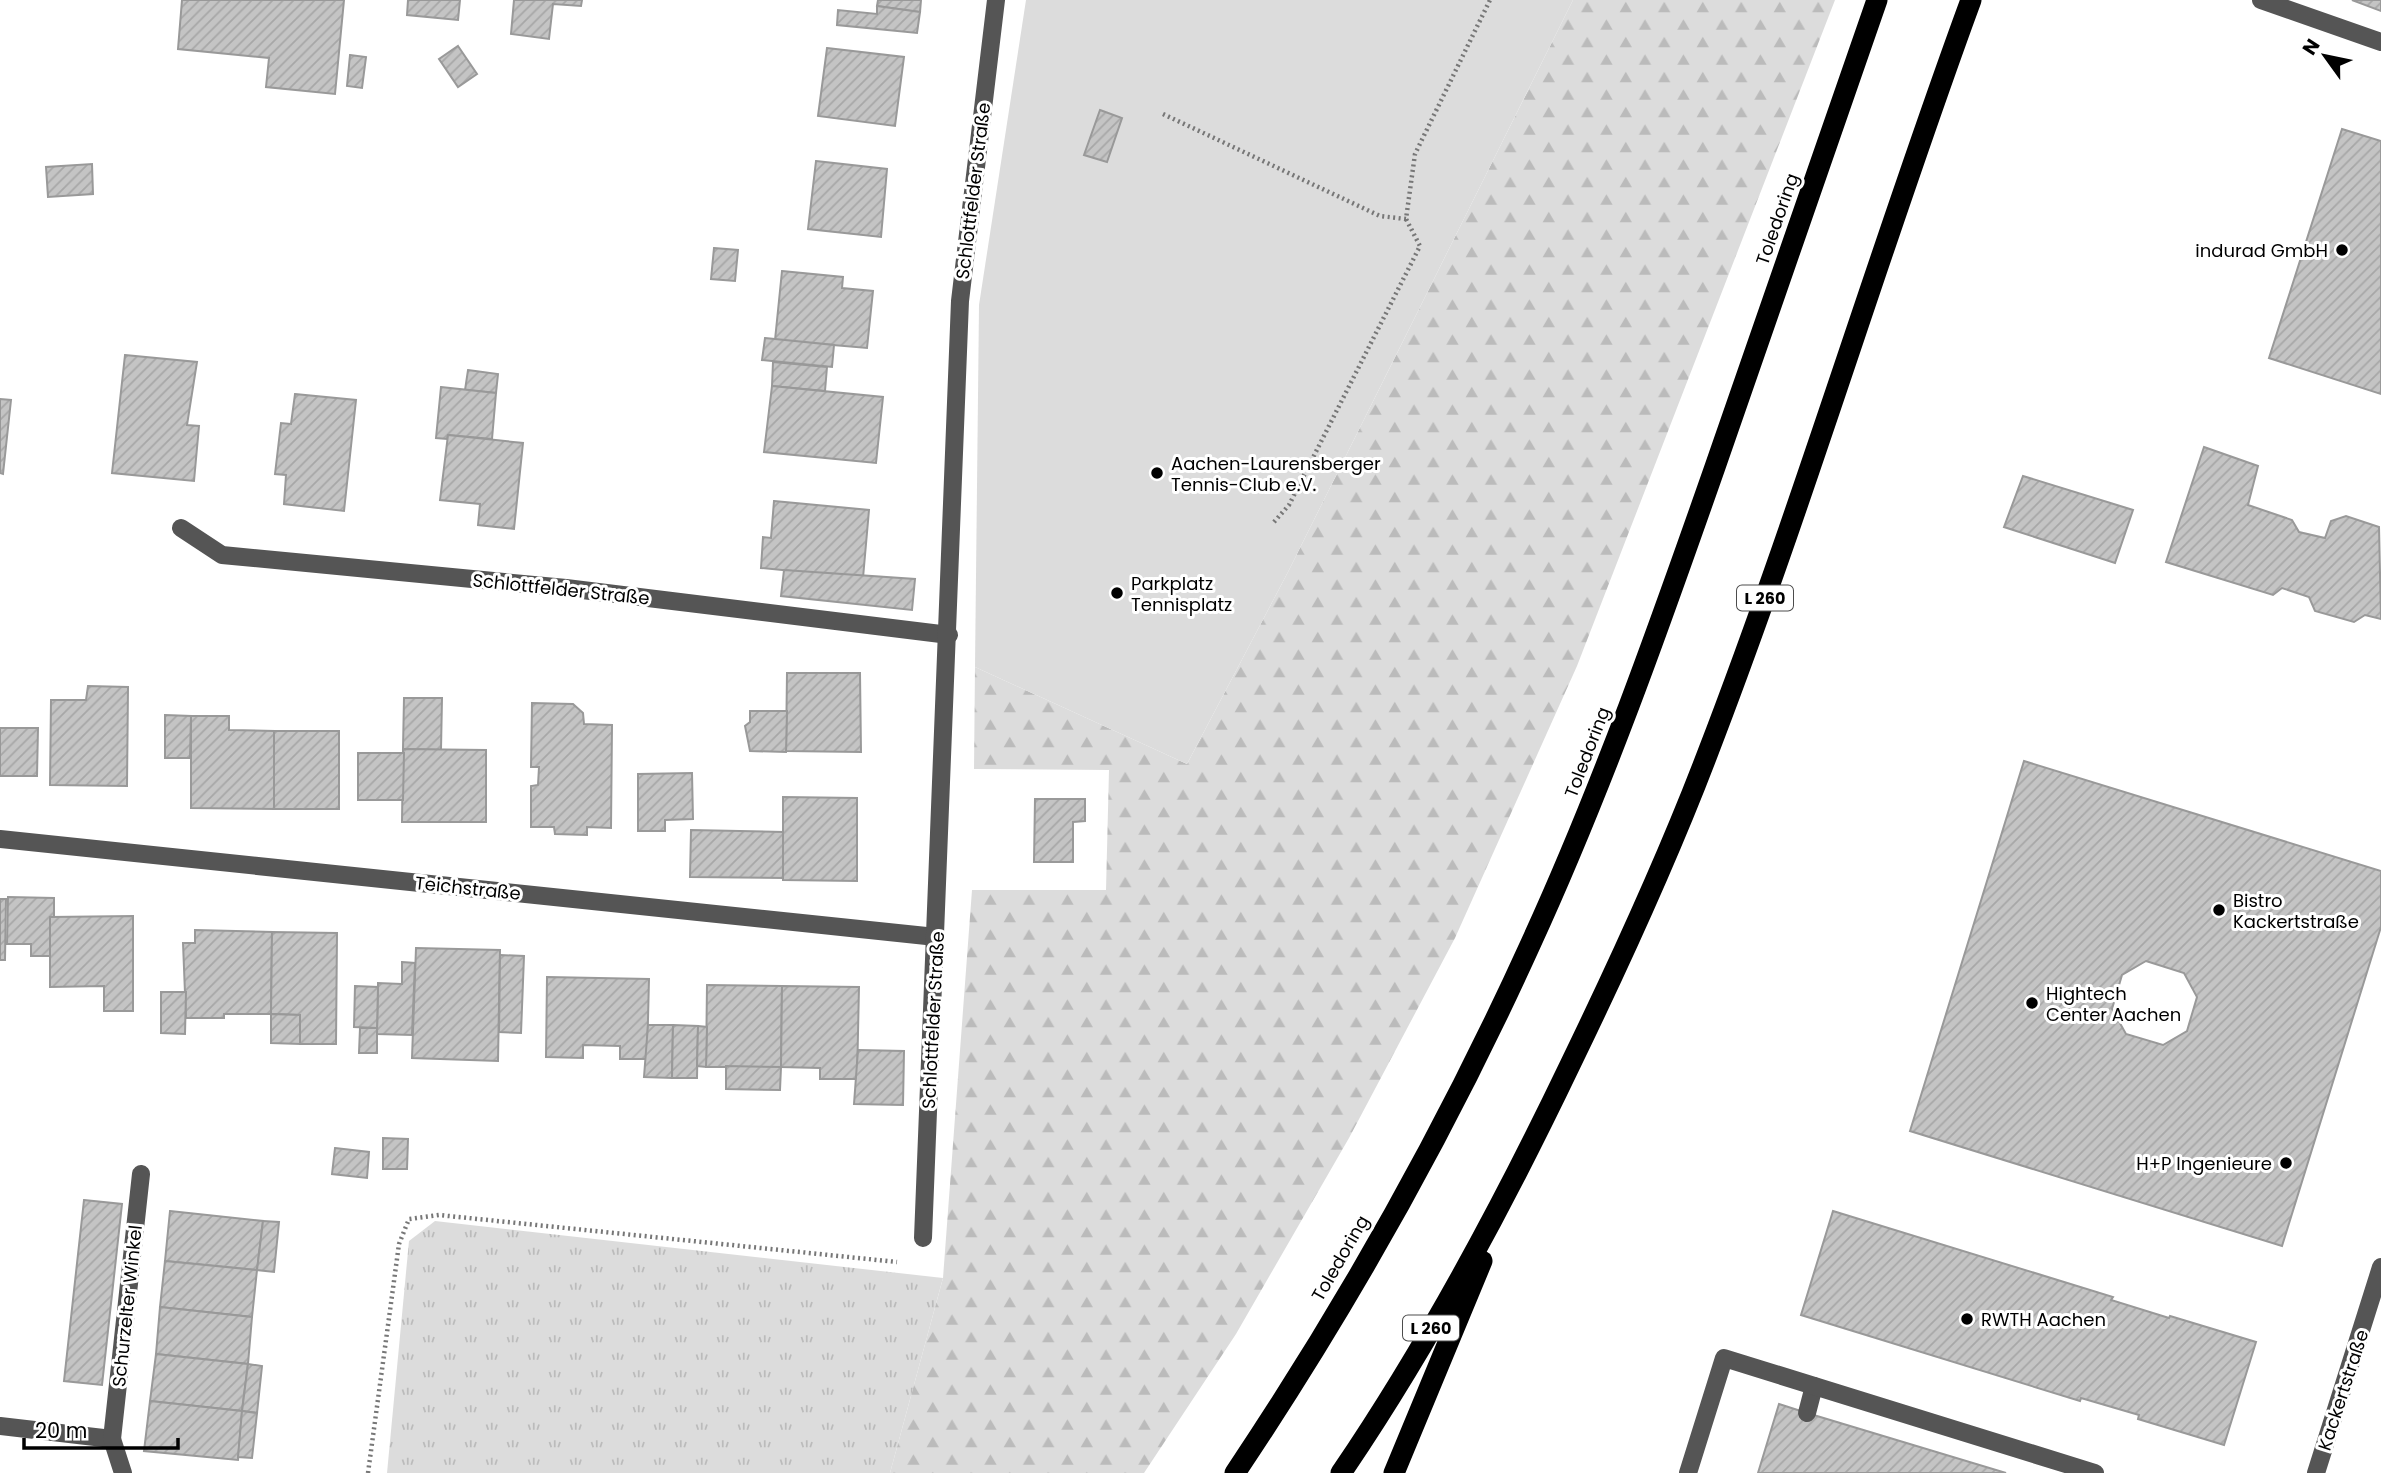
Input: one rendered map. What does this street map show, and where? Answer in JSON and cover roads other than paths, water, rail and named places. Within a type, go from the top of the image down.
[{"type":"highway","name":"Toledoring","points":[[1235,1473],[1286,1396],[1415,1172],[1532,943],[1594,796],[1650,652],[1877,0]]},
{"type":"highway","name":"L 260","points":[[1341,1473],[1385,1409],[1515,1180],[1616,971],[1706,758],[1771,582],[1926,124],[1971,0]]},
{"type":"highway","points":[[1394,1473],[1515,1180]]},
{"type":"street","name":"Schlottfelder Straße","points":[[923,1238],[949,635],[960,301],[996,0]]},
{"type":"street","points":[[2261,0],[2381,42]]},
{"type":"street","name":"Schlottfelder Straße","points":[[181,528],[222,555],[566,588],[949,635]]},
{"type":"street","name":"Teichstraße","points":[[0,839],[936,937]]},
{"type":"street","name":"Schurzelter Winkel","points":[[123,1473],[112,1439],[141,1174]]},
{"type":"street","name":"Kackertstraße","points":[[2316,1473],[2381,1267]]},
{"type":"street","points":[[1688,1473],[1724,1359],[2095,1473]]},
{"type":"street","points":[[1807,1413],[1814,1386]]},
{"type":"street","points":[[0,1426],[112,1439]]},
{"type":"place","name":"indurad GmbH","points":[[2342,250]]},
{"type":"place","name":"Aachen-Laurensberger Tennis-Club e.V.","points":[[1157,473]]},
{"type":"place","name":"Parkplatz Tennisplatz","points":[[1117,593]]},
{"type":"place","name":"Bistro Kackertstraße","points":[[2219,910]]},
{"type":"place","name":"Hightech Center Aachen","points":[[2032,1003]]},
{"type":"place","name":"H+P Ingenieure","points":[[2286,1163]]},
{"type":"place","name":"RWTH Aachen","points":[[1967,1319]]}]
